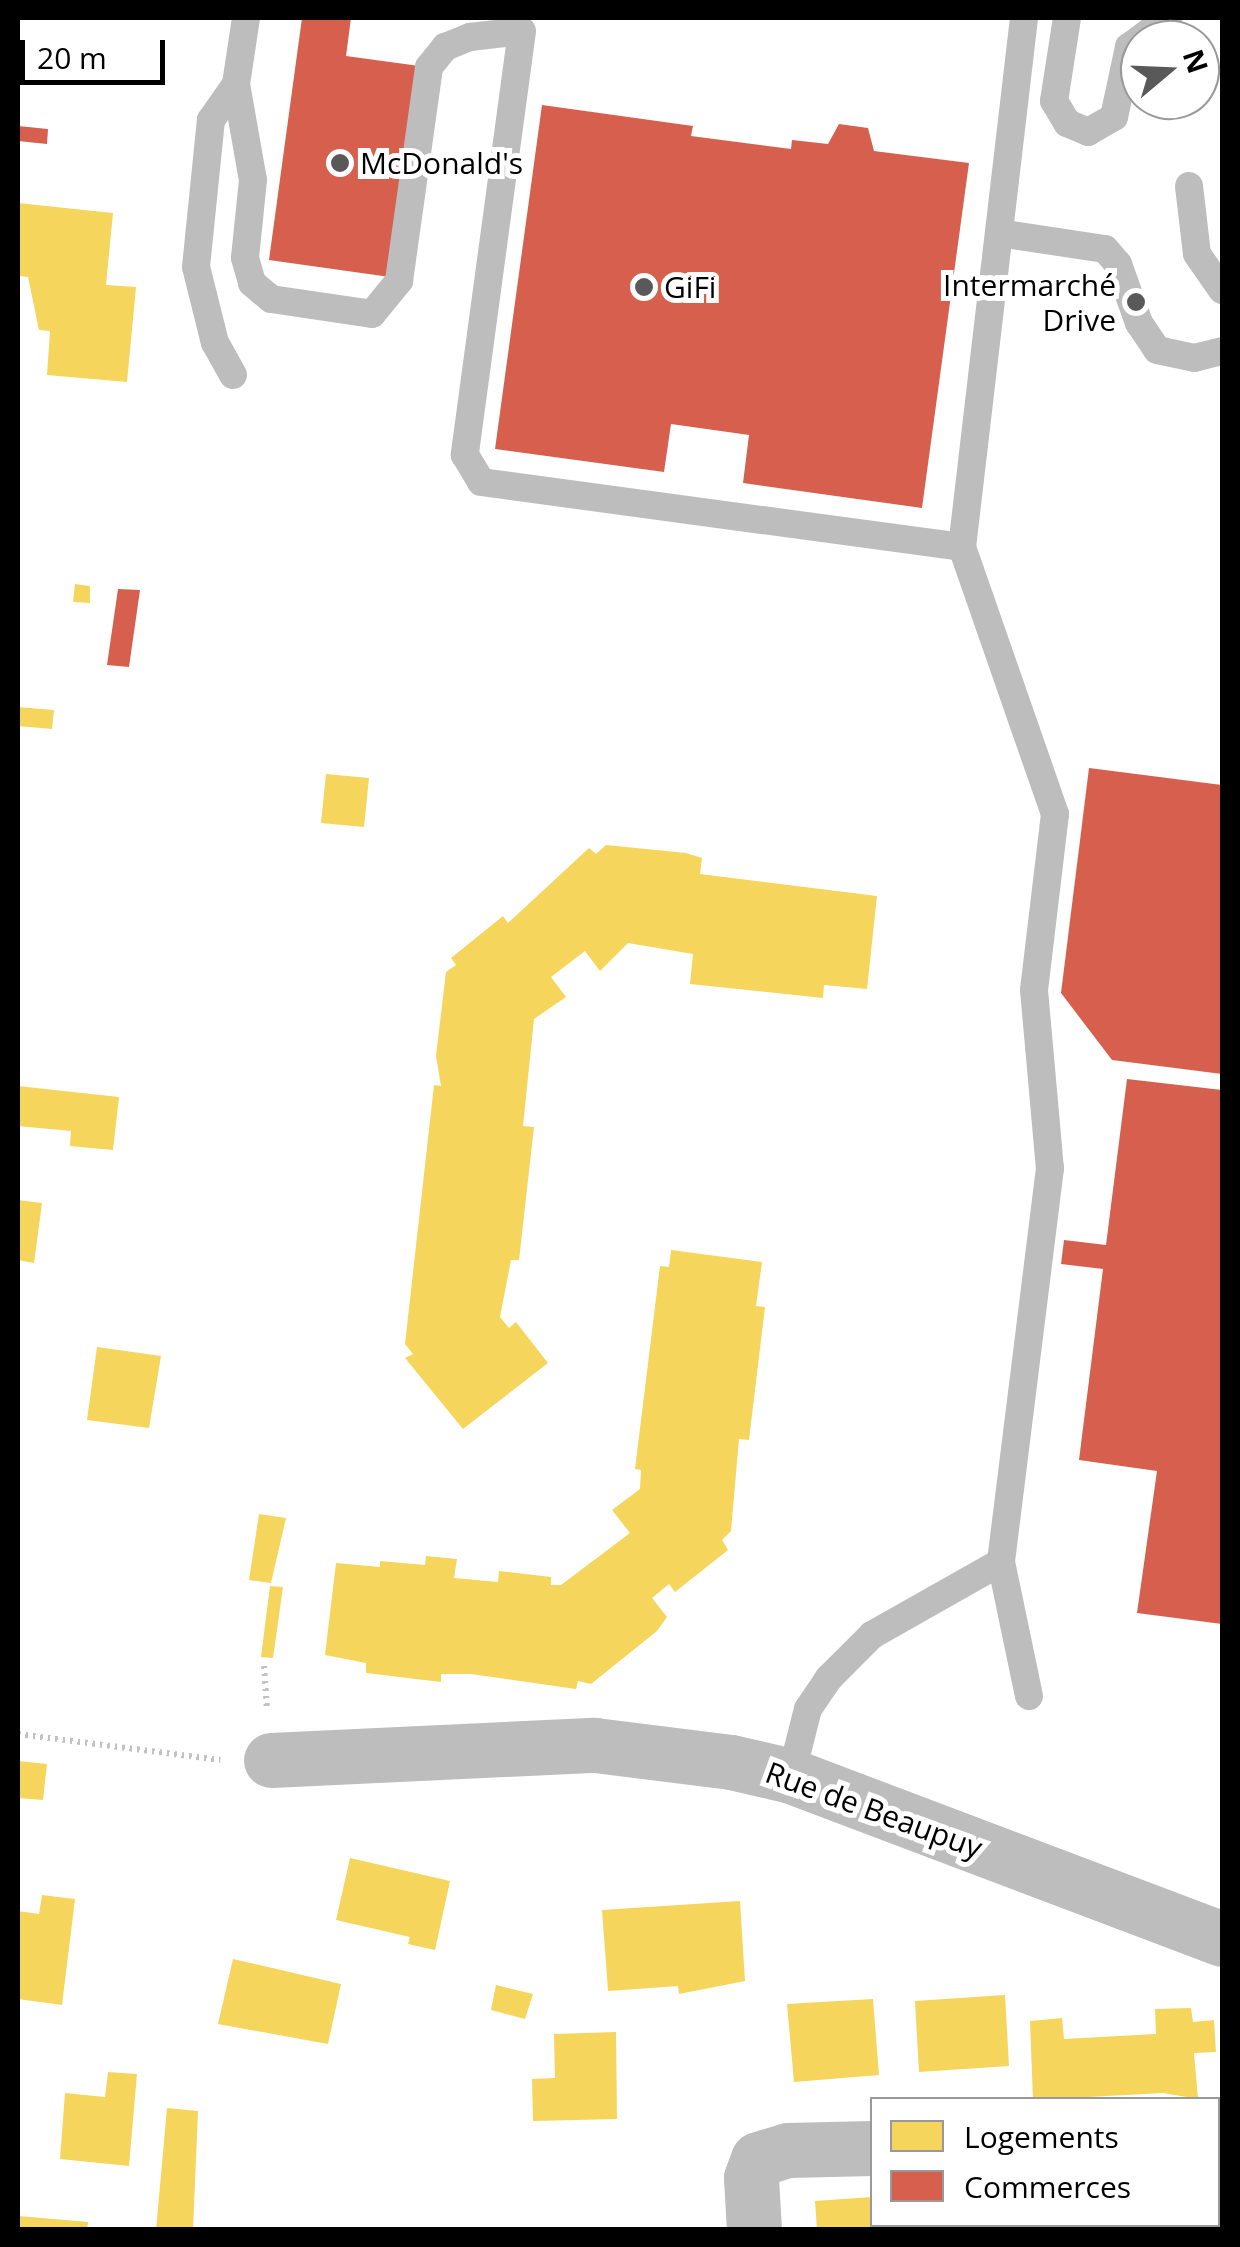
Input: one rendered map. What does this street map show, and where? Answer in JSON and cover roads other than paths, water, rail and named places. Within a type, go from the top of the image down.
[{"type":"street","name":"Rue de Beaupuy","points":[[271,1760],[595,1745],[791,1776],[1222,1939]]},
{"type":"street","points":[[754,2230],[752,2178],[758,2159],[788,2150],[870,2148]]},
{"type":"lane","points":[[246,18],[236,84],[253,180],[244,258],[252,283],[272,299],[372,314],[399,281],[429,67],[445,48],[470,37],[522,31],[465,455],[481,482],[962,546]]},
{"type":"lane","points":[[1024,18],[962,546],[1055,814],[1034,990],[1050,1168],[1002,1562],[1029,1696]]},
{"type":"lane","points":[[1067,18],[1054,101],[1066,124],[1088,132],[1114,117],[1130,48],[1168,18]]},
{"type":"lane","points":[[233,375],[215,343],[196,267],[211,120],[236,84]]},
{"type":"lane","points":[[1189,186],[1197,254],[1222,290]]},
{"type":"lane","points":[[999,233],[1105,249],[1118,264],[1139,323],[1157,350],[1194,358],[1222,350]]},
{"type":"lane","points":[[791,1776],[808,1709],[829,1678],[872,1635],[1002,1562]]},
{"type":"place","name":"McDonald's","points":[[340,163]]},
{"type":"place","name":"GiFi","points":[[644,287]]},
{"type":"place","name":"Intermarché Drive","points":[[1136,302]]}]
